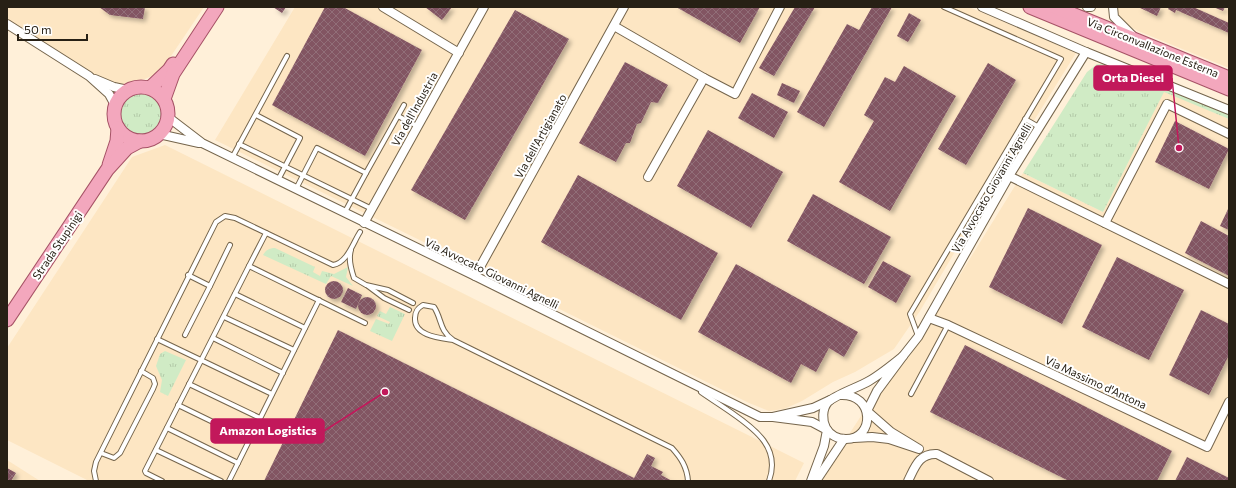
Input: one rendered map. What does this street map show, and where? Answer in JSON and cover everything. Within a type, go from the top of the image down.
[{"type":"main road","points":[[150,88],[169,70],[211,7]]},
{"type":"main road","points":[[164,99],[173,74],[217,7]]},
{"type":"main road","name":"Via Circonvallazione Esterna","points":[[1030,7],[1229,89]]},
{"type":"main road","name":"Via Circonvallazione Esterna","points":[[1055,7],[1229,78]]},
{"type":"main road","points":[[116,105],[118,99],[128,90],[135,87],[143,86],[158,92],[164,99],[168,110],[168,117],[165,127],[159,134]]},
{"type":"main road","name":"Strada Stupinigi","points":[[107,170],[118,141],[118,128],[114,113],[116,105]]},
{"type":"main road","points":[[118,128],[131,139],[140,141]]},
{"type":"main road","name":"Strada Stupinigi","points":[[7,320],[107,170],[127,148],[140,141],[153,138],[159,134]]},
{"type":"street","points":[[383,7],[459,53]]},
{"type":"street","name":"Via dell'Industria","points":[[364,223],[484,7]]},
{"type":"street","name":"Via dell'Artigianato","points":[[475,276],[624,7]]},
{"type":"street","points":[[614,26],[704,78],[735,94],[780,7]]},
{"type":"street","points":[[982,7],[1086,52],[1229,110]]},
{"type":"street","points":[[1114,7],[1114,17],[1139,42]]},
{"type":"street","points":[[7,24],[89,76],[114,87],[128,90]]},
{"type":"street","name":"Via Avvocato Giovanni Agnelli","points":[[866,411],[877,391],[918,336],[1009,176],[1086,52]]},
{"type":"street","points":[[89,76],[109,94],[116,105]]},
{"type":"street","points":[[648,177],[704,78]]},
{"type":"street","points":[[1105,223],[1167,104],[1229,134]]},
{"type":"street","name":"Via Avvocato Giovanni Agnelli","points":[[168,117],[202,143],[760,417],[773,417],[812,422],[827,430]]},
{"type":"street","name":"Via Avvocato Giovanni Agnelli","points":[[159,134],[202,143]]},
{"type":"street","points":[[1009,176],[1229,284]]},
{"type":"street","name":"Via Massimo d'Antona","points":[[929,318],[948,325],[1208,447],[1229,402]]},
{"type":"street","points":[[903,356],[869,381],[828,402],[824,409],[823,416],[824,424],[827,430],[832,435],[844,440],[854,438],[889,439],[937,454],[988,481]]},
{"type":"street","points":[[773,417],[813,408],[838,397],[848,395],[860,400],[866,411],[867,422],[865,427],[862,432],[854,438]]},
{"type":"street","points":[[866,411],[891,432],[918,448]]},
{"type":"street","points":[[812,480],[824,446],[827,430]]},
{"type":"street","points":[[812,480],[844,440]]},
{"type":"street","points":[[908,481],[920,459],[930,453]]},
{"type":"lane","points":[[918,336],[910,314],[1061,59],[944,7]]},
{"type":"lane","points":[[232,158],[287,56]]},
{"type":"lane","points":[[344,213],[404,105]]},
{"type":"lane","points":[[256,115],[300,138],[278,181]]},
{"type":"lane","points":[[398,116],[417,126]]},
{"type":"lane","points":[[1025,119],[1040,127]]},
{"type":"lane","points":[[239,144],[372,209]]},
{"type":"lane","points":[[296,190],[317,148],[366,173]]},
{"type":"lane","points":[[96,481],[94,476],[95,466],[101,453],[213,225],[220,218],[225,216],[235,218],[333,265],[336,265],[344,259],[360,232]]},
{"type":"lane","points":[[162,481],[146,473],[145,471],[266,233]]},
{"type":"lane","points":[[355,240],[350,255],[351,268],[354,278],[384,298],[409,310]]},
{"type":"lane","points":[[185,335],[230,245]]},
{"type":"lane","points":[[249,266],[366,323]]},
{"type":"lane","points":[[188,276],[210,286]]},
{"type":"lane","points":[[366,285],[388,290],[413,303]]},
{"type":"lane","points":[[235,294],[305,328]]},
{"type":"lane","points":[[229,481],[319,300]]},
{"type":"lane","points":[[453,340],[438,338],[419,329],[414,318],[416,311],[423,305],[434,307],[438,313],[442,329],[447,336],[453,340],[667,445],[678,454],[684,462],[688,481]]},
{"type":"lane","points":[[224,317],[294,350]]},
{"type":"lane","points":[[911,394],[948,325]]},
{"type":"lane","points":[[213,338],[283,373]]},
{"type":"lane","points":[[157,339],[272,394]]},
{"type":"lane","points":[[101,453],[114,458],[120,453],[154,389],[155,384],[153,378],[141,371]]},
{"type":"lane","points":[[684,380],[754,428],[762,438],[771,458],[772,466],[769,481]]},
{"type":"lane","points":[[189,384],[260,418]]},
{"type":"lane","points":[[178,405],[250,440]]},
{"type":"lane","points":[[167,428],[238,463]]},
{"type":"lane","points":[[156,450],[221,481]]},
{"type":"shaded area","points":[[7,7],[204,7],[165,65],[154,75],[119,86],[110,96],[100,87],[7,28]]},
{"type":"shaded area","points":[[295,7],[969,7],[1076,53],[1002,172],[920,311],[894,349],[855,372],[833,382],[802,401],[784,409],[769,411],[749,403],[215,140]]},
{"type":"shaded area","points":[[1114,7],[1229,7],[1229,68],[1138,31],[1116,19]]},
{"type":"shaded area","points":[[1164,91],[1229,119],[1229,481],[821,481],[829,465],[874,396],[881,379],[893,373],[909,357],[1023,173],[1103,212]]},
{"type":"shaded area","points":[[165,145],[804,463],[795,481],[89,481],[7,440],[7,348],[132,157]]},
{"type":"shaded area","points":[[7,460],[40,481],[7,481]]},
{"type":"green space","points":[[1097,64],[1105,64],[1229,113],[1229,119],[1164,92],[1103,212],[1023,173],[1087,72]]},
{"type":"green space","points":[[137,93],[145,93],[156,99],[162,110],[162,118],[156,129],[145,135],[137,135],[126,129],[120,118],[120,110],[126,99]]},
{"type":"green space","points":[[271,248],[275,248],[315,267],[313,272],[320,276],[322,271],[334,274],[348,267],[346,277],[353,286],[331,276],[326,284],[263,255]]},
{"type":"green space","points":[[390,307],[405,314],[392,341],[370,331],[376,319],[389,324],[390,322],[377,316],[380,311],[386,314]]},
{"type":"green space","points":[[165,351],[186,360],[168,396],[160,392],[162,380],[156,366],[160,354]]},
{"type":"building","points":[[99,7],[145,7],[143,19],[110,15]]},
{"type":"building","points":[[273,7],[286,7],[282,13]]},
{"type":"building","points":[[325,7],[343,7],[422,50],[365,156],[272,105]]},
{"type":"building","points":[[425,7],[452,7],[442,20]]},
{"type":"building","points":[[676,7],[760,7],[740,43]]},
{"type":"building","points":[[795,7],[815,7],[774,76],[759,68]]},
{"type":"building","points":[[872,7],[892,7],[824,127],[797,112],[847,24],[859,30]]},
{"type":"building","points":[[1138,7],[1161,7],[1157,16]]},
{"type":"building","points":[[1169,7],[1193,7],[1229,23],[1229,33],[1176,10],[1175,13],[1168,9]]},
{"type":"building","points":[[1213,7],[1225,7],[1223,11]]},
{"type":"building","points":[[515,10],[569,39],[465,220],[411,190]]},
{"type":"building","points":[[909,13],[921,20],[908,42],[897,36]]},
{"type":"building","points":[[625,62],[668,85],[658,103],[651,102],[641,123],[637,124],[630,143],[626,143],[616,162],[579,143]]},
{"type":"building","points":[[988,63],[1016,80],[966,165],[938,149]]},
{"type":"building","points":[[904,66],[956,96],[890,211],[839,182],[874,121],[864,115],[885,77],[895,82]]},
{"type":"building","points":[[782,83],[800,91],[794,103],[777,95]]},
{"type":"building","points":[[752,93],[788,112],[774,138],[738,118]]},
{"type":"building","points":[[1175,121],[1229,149],[1209,189],[1155,162]]},
{"type":"building","points":[[708,130],[783,172],[751,228],[677,186]]},
{"type":"building","points":[[578,175],[718,253],[681,320],[541,242]]},
{"type":"building","points":[[813,194],[891,237],[864,284],[787,241]]},
{"type":"building","points":[[1229,207],[1229,230],[1220,226]]},
{"type":"building","points":[[1028,208],[1102,245],[1062,324],[989,287]]},
{"type":"building","points":[[1201,221],[1229,236],[1229,276],[1185,253]]},
{"type":"building","points":[[1117,257],[1184,290],[1149,360],[1082,327]]},
{"type":"building","points":[[883,261],[911,276],[896,303],[868,287]]},
{"type":"building","points":[[736,264],[858,332],[844,357],[829,348],[816,372],[801,364],[791,383],[698,332]]},
{"type":"building","points":[[334,281],[340,284],[343,290],[340,296],[334,299],[328,296],[325,290],[328,284]]},
{"type":"building","points":[[348,288],[362,295],[356,309],[341,302]]},
{"type":"building","points":[[367,297],[373,300],[376,306],[373,312],[367,315],[361,312],[358,306],[361,300]]},
{"type":"building","points":[[1201,310],[1229,324],[1229,355],[1209,395],[1169,375]]},
{"type":"building","points":[[338,330],[634,478],[647,454],[655,458],[651,466],[663,472],[661,475],[672,481],[264,481]]},
{"type":"building","points":[[965,345],[1172,451],[1157,481],[1069,481],[930,412]]},
{"type":"building","points":[[1187,457],[1229,478],[1229,481],[1175,481]]},
{"type":"building","points":[[7,468],[16,473],[11,481],[7,481]]},
{"type":"place","name":"Orta Diesel","points":[[1179,148]]},
{"type":"place","name":"Amazon Logistics","points":[[385,392]]}]
